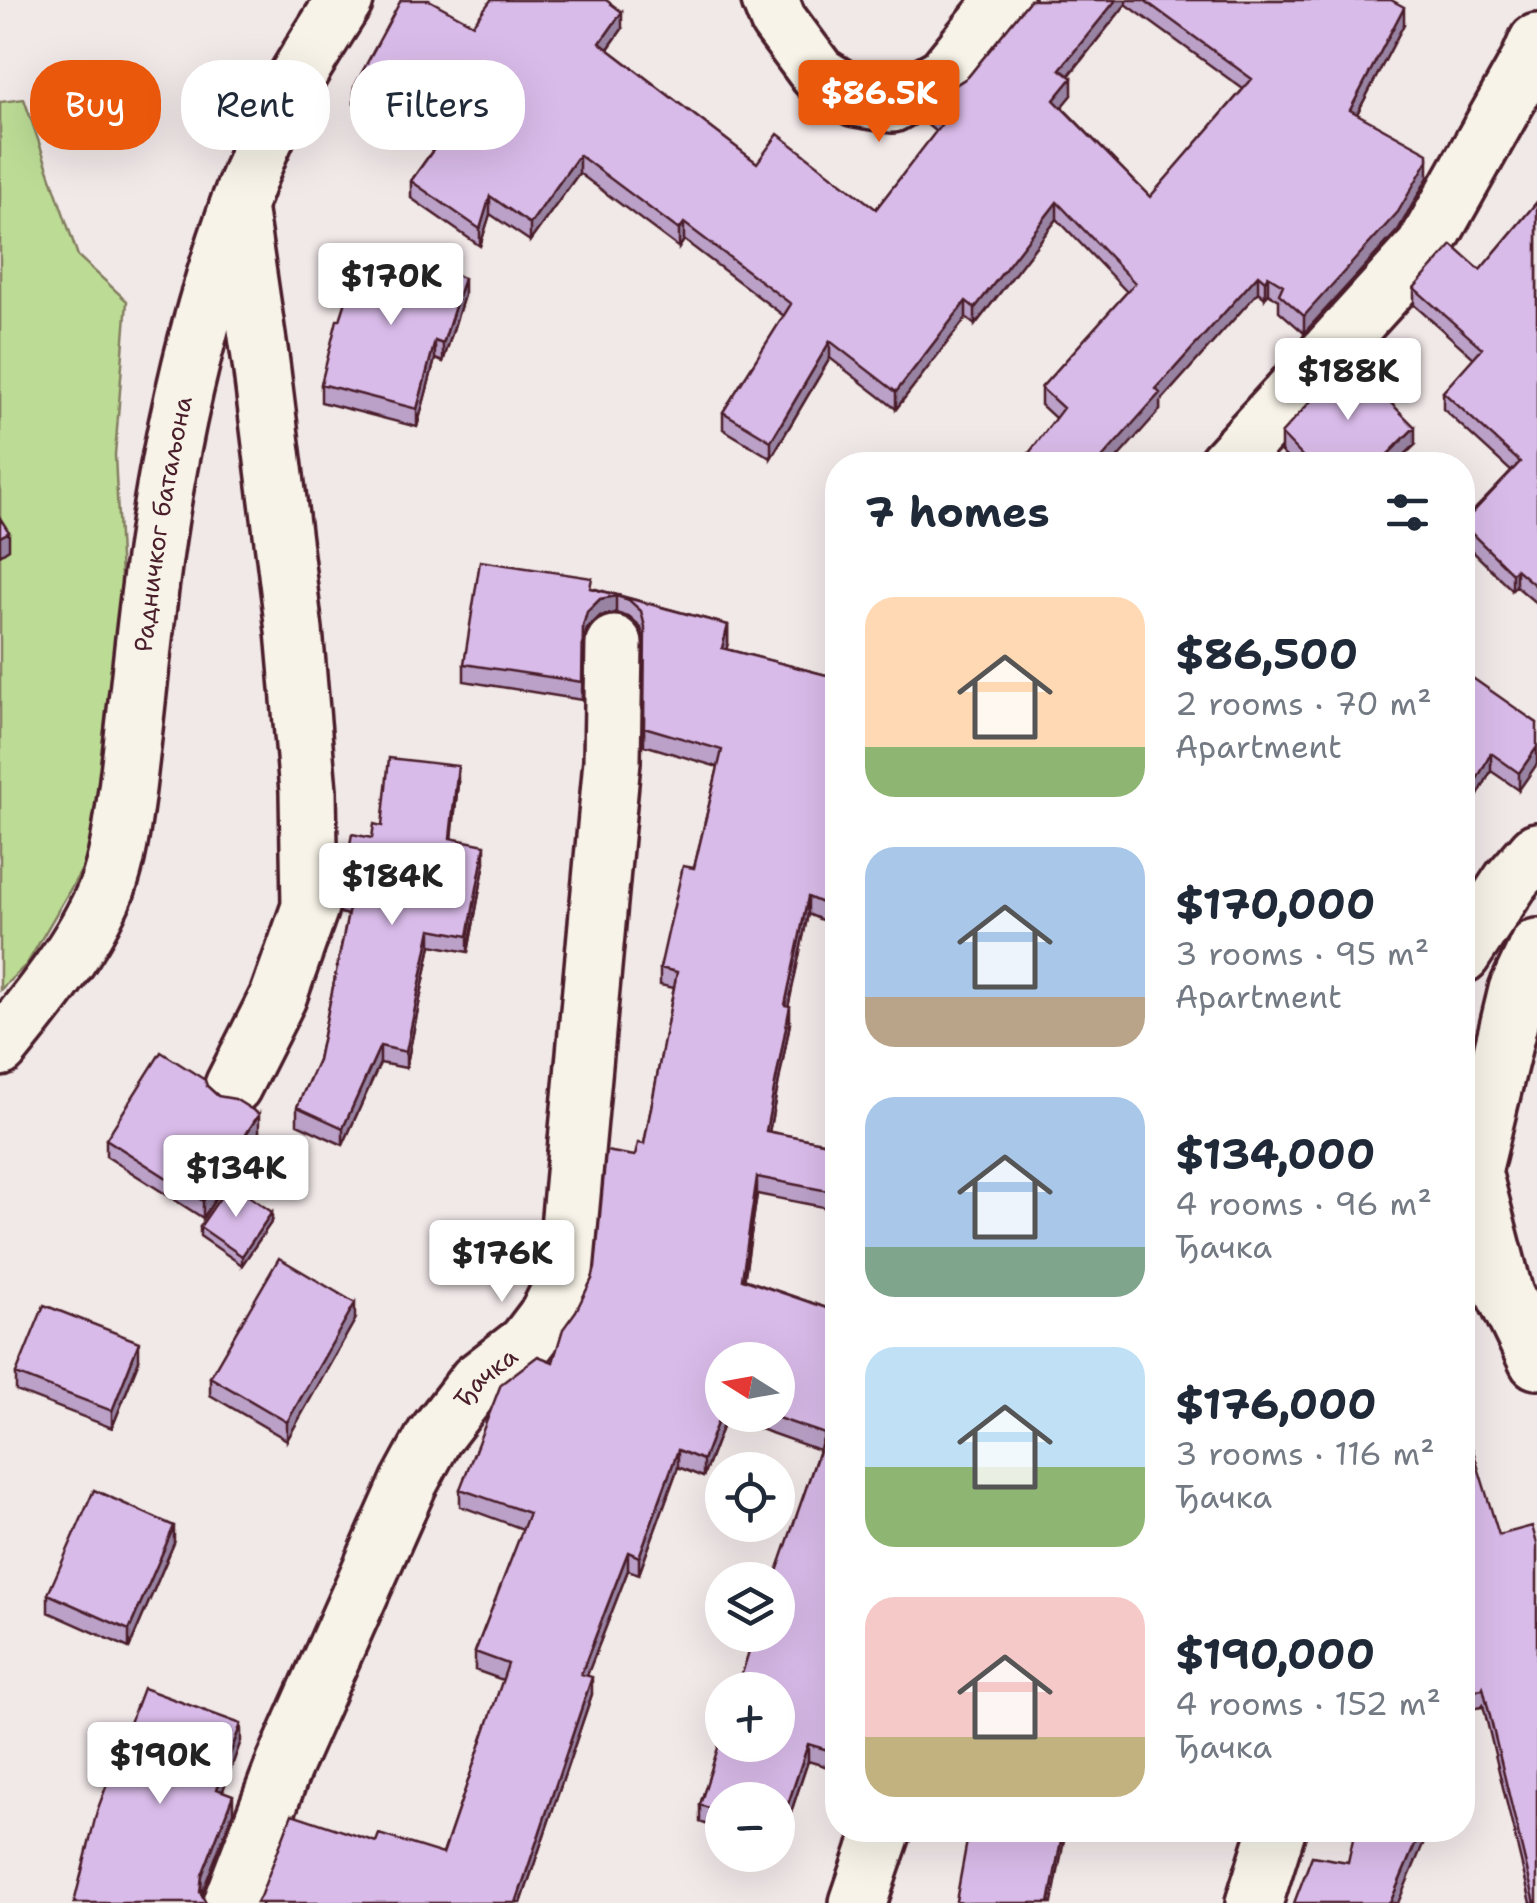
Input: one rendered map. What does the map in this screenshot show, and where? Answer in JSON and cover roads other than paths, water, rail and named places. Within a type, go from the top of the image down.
[{"type":"street","name":"Радничког батаљона","points":[[0,1048],[62,966],[108,884],[120,840],[165,488],[189,374],[238,206],[260,148],[345,0]]},
{"type":"street","points":[[770,0],[778,20],[818,74],[856,98],[892,104],[944,75],[1006,0]]},
{"type":"street","points":[[1238,452],[1424,248],[1537,42]]},
{"type":"street","points":[[233,1086],[278,998],[310,907],[308,791],[294,630],[238,206]]},
{"type":"street","name":"Ђачка","points":[[231,1903],[284,1765],[409,1482],[434,1437],[477,1381],[526,1343],[548,1314],[564,1282],[612,760],[614,644]]},
{"type":"street","points":[[1475,935],[1511,881],[1537,851]]},
{"type":"street","points":[[1475,1164],[1518,990],[1537,947]]},
{"type":"street","points":[[1475,1180],[1505,1295],[1537,1362]]},
{"type":"street","points":[[858,1903],[879,1842]]},
{"type":"street","points":[[1254,1903],[1273,1842]]}]
